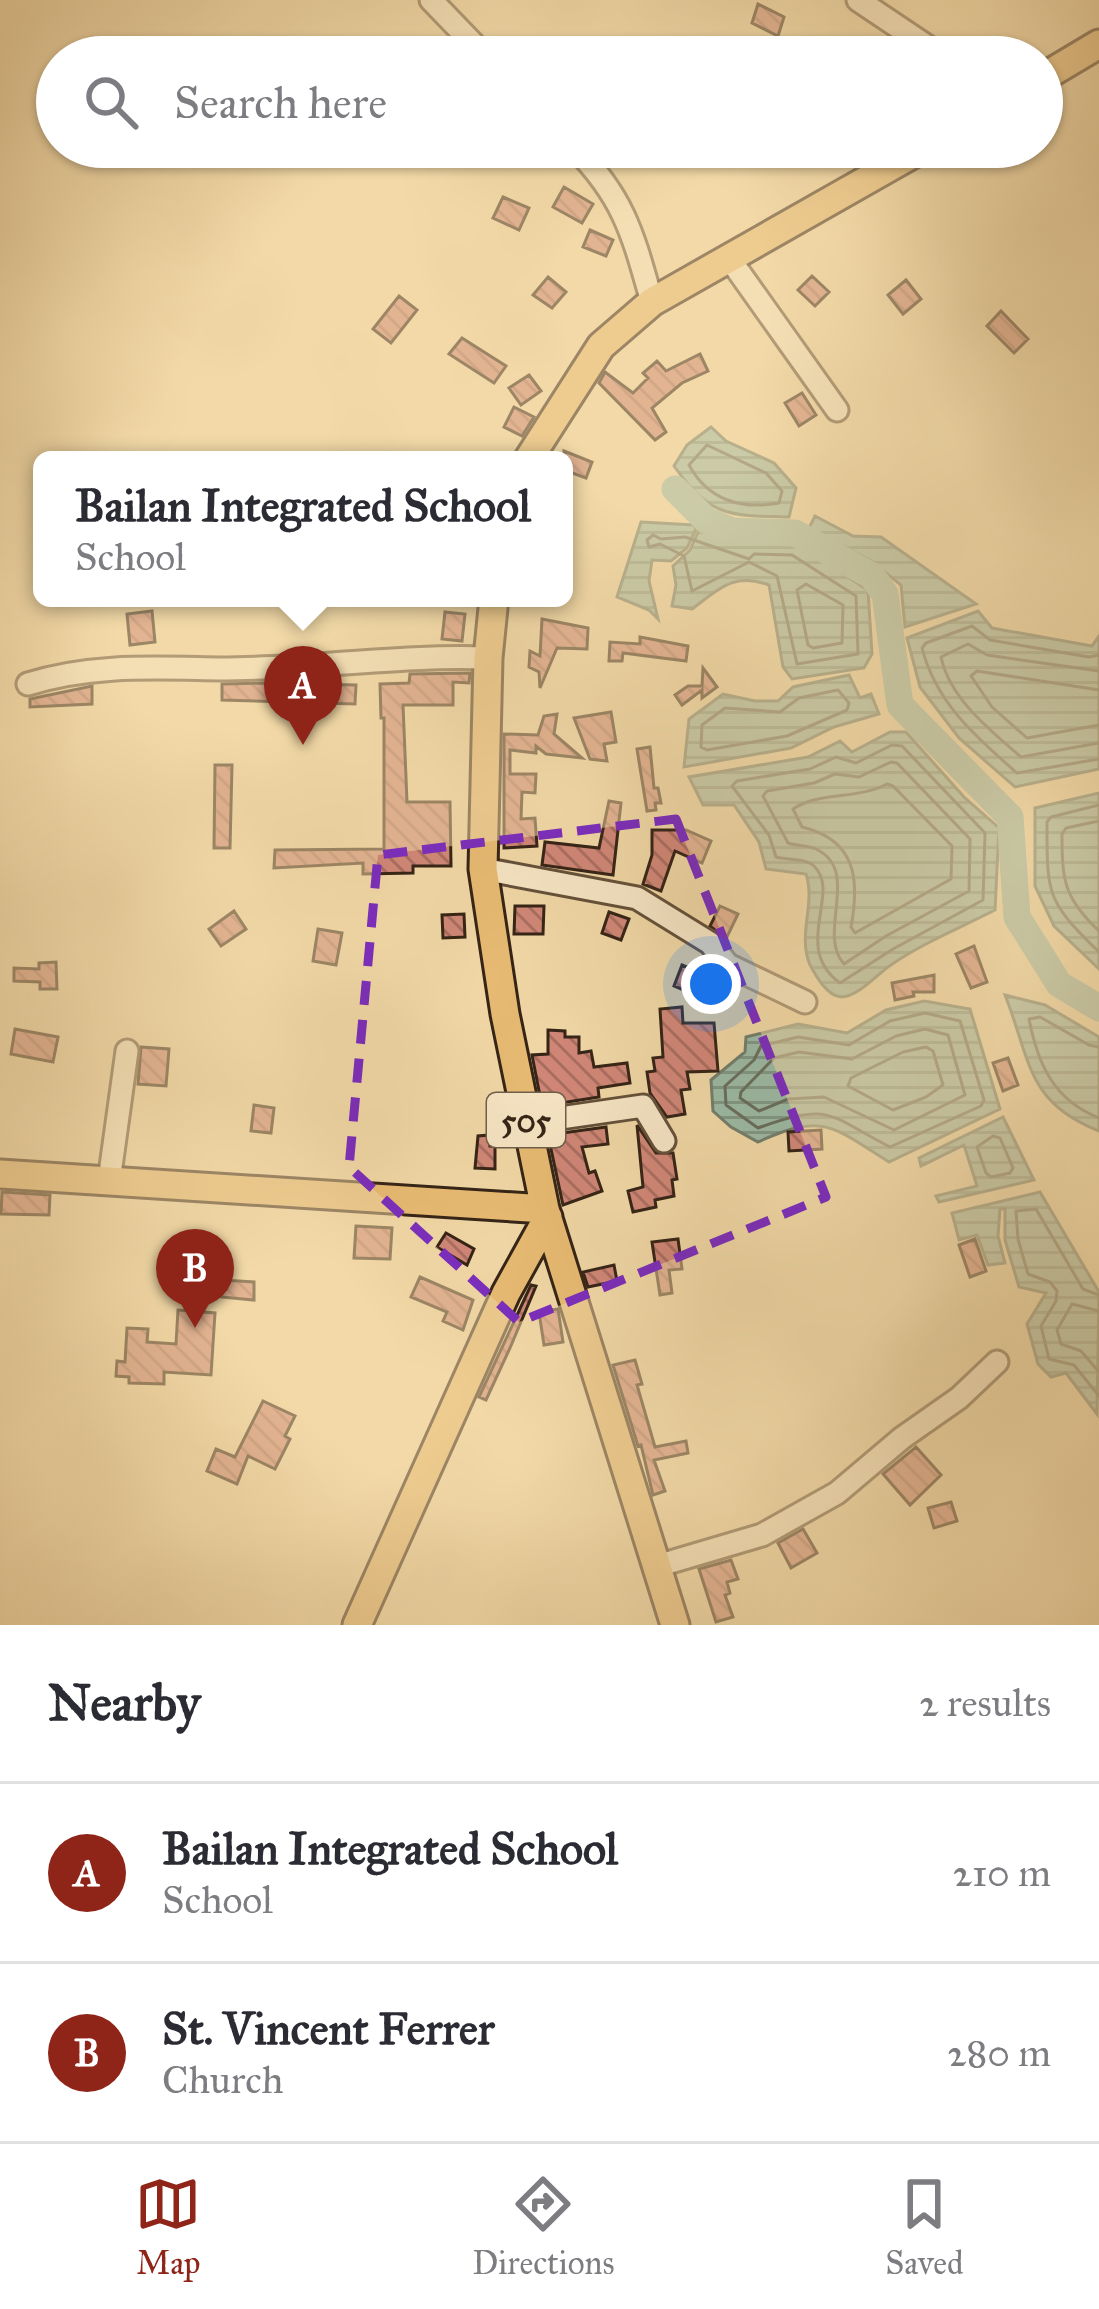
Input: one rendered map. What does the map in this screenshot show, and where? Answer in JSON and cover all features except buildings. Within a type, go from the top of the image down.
[{"type":"main road","points":[[1063,65],[1099,44]]},
{"type":"main road","points":[[534,451],[601,346],[652,302],[888,168]]},
{"type":"main road","name":"505","points":[[493,607],[483,869],[526,1123],[546,1213],[675,1625]]},
{"type":"main road","points":[[0,1174],[546,1213],[357,1625]]},
{"type":"street","points":[[431,0],[466,36]]},
{"type":"street","points":[[858,0],[912,36]]},
{"type":"street","points":[[595,168],[628,219],[652,302]]},
{"type":"street","points":[[729,259],[837,410]]},
{"type":"street","points":[[28,684],[100,668],[220,669],[434,656],[488,658]]},
{"type":"street","points":[[483,869],[637,898],[710,943],[728,965],[805,1002]]},
{"type":"street","points":[[109,1181],[127,1051]]},
{"type":"street","points":[[526,1123],[643,1106],[664,1141]]},
{"type":"street","points":[[657,1566],[763,1535],[837,1493],[959,1398],[997,1362]]},
{"type":"highlighted area","points":[[676,819],[826,1197],[519,1322],[349,1167],[378,855]]},
{"type":"water","points":[[711,427],[726,441],[774,463],[796,488],[789,517],[722,510],[687,483],[674,466],[687,445]]},
{"type":"water","points":[[815,516],[853,536],[881,537],[976,604],[905,627],[901,585],[871,561],[809,528]]},
{"type":"water","points":[[641,522],[694,525],[696,529],[687,548],[671,561],[652,560],[649,581],[658,619],[649,610],[617,597]]},
{"type":"water","points":[[699,530],[738,542],[796,543],[868,590],[872,654],[864,668],[792,679],[783,667],[769,585],[757,581],[719,589],[692,609],[672,606],[673,566],[690,550]]},
{"type":"water","points":[[978,611],[992,628],[1092,646],[1099,636],[1099,769],[1015,787],[959,738],[920,687],[907,638]]},
{"type":"water","points":[[849,675],[860,698],[871,694],[879,714],[834,727],[791,748],[684,767],[689,719],[723,694],[778,701],[793,687]]},
{"type":"water","points":[[890,732],[906,732],[999,828],[995,910],[913,951],[860,990],[841,997],[822,985],[810,965],[806,874],[766,869],[759,842],[734,805],[703,805],[689,777],[808,757],[840,741],[852,752]]},
{"type":"water","points":[[1099,793],[1099,969],[1054,926],[1035,886],[1035,808]]},
{"type":"water","points":[[1005,995],[1045,1005],[1099,1037],[1099,1131],[1075,1120],[1044,1093]]},
{"type":"water","points":[[924,1001],[970,1009],[1000,1109],[889,1162],[826,1127],[798,1127],[758,1142],[713,1111],[711,1080],[745,1052],[746,1037],[798,1024],[847,1033],[886,1010]]},
{"type":"water","points":[[1003,1117],[1034,1180],[939,1202],[936,1196],[977,1186],[964,1145],[921,1166],[919,1158]]},
{"type":"water","points":[[1040,1192],[1099,1292],[1097,1414],[1066,1373],[1051,1377],[1038,1364],[1027,1324],[1046,1293],[1019,1287],[1005,1240],[1005,1209],[1000,1209],[998,1236],[1005,1263],[988,1265],[977,1235],[959,1240],[952,1213]]},
{"type":"waterway","points":[[675,489],[706,520],[732,531],[795,533],[872,576],[885,594],[900,705],[1010,817],[1017,917],[1059,984],[1099,1008]]},
{"type":"place","name":"Bailan Integrated School","points":[[303,745]]},
{"type":"place","name":"St. Vincent Ferrer","points":[[195,1328]]}]
